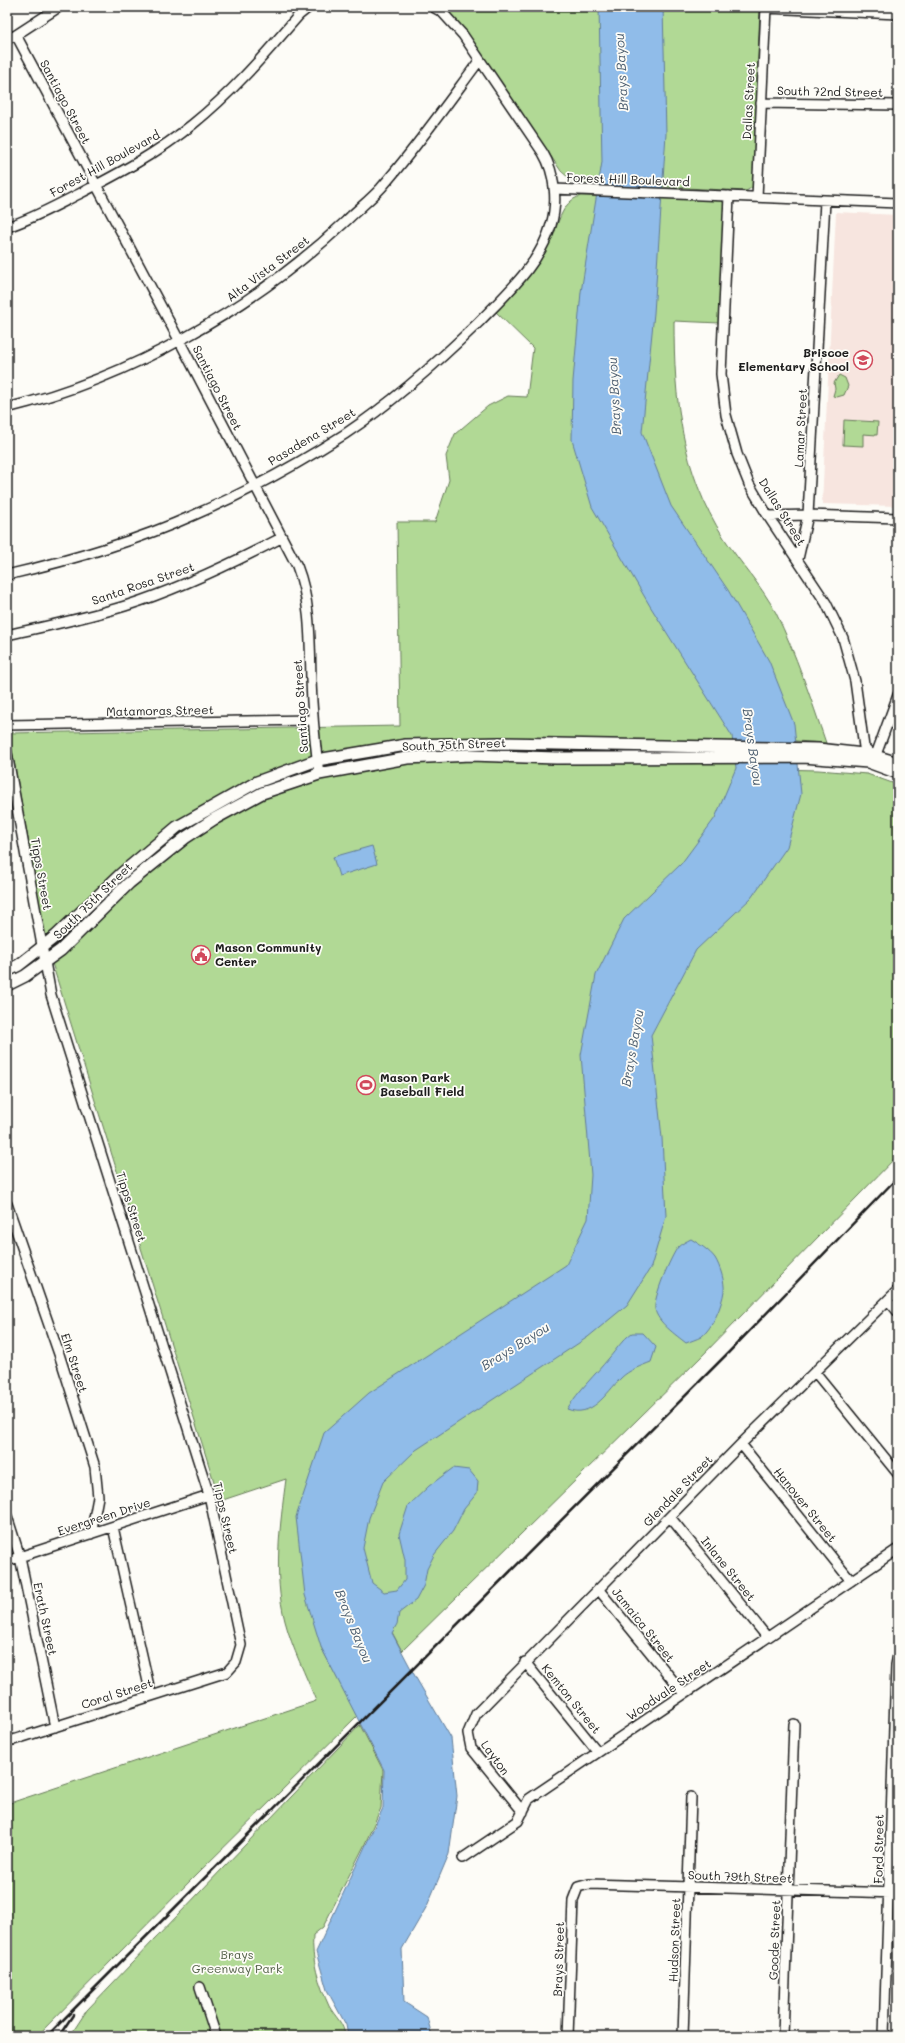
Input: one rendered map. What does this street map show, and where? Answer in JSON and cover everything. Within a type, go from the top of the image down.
[{"type":"main road","name":"South 75th Street","points":[[7,971],[19,965],[65,928],[121,874],[177,827],[257,782],[317,760],[406,745],[500,743],[712,752],[872,755],[898,763]]},
{"type":"main road","name":"South 75th Street","points":[[7,985],[25,976],[61,950],[129,882],[185,838],[214,819],[262,793],[319,774],[407,758],[471,755],[556,758],[712,752]]},
{"type":"main road","name":"South 75th Street","points":[[817,754],[868,762],[898,773]]},
{"type":"main road","points":[[177,827],[185,838]]},
{"type":"street","points":[[7,39],[16,35],[59,7]]},
{"type":"street","name":"Forest Hill Boulevard","points":[[7,227],[25,221],[152,154],[193,125],[248,74],[299,15],[309,7]]},
{"type":"street","name":"Forest Hill Boulevard","points":[[433,7],[442,12],[463,35],[479,61],[545,157],[551,172],[554,189],[898,203]]},
{"type":"street","points":[[766,7],[898,14]]},
{"type":"street","name":"Dallas Street","points":[[757,197],[766,7]]},
{"type":"street","name":"Santiago Street","points":[[16,35],[179,340],[281,538],[297,566],[306,592],[309,615],[312,720],[319,774]]},
{"type":"street","name":"Alta Vista Street","points":[[7,408],[96,379],[179,340],[227,314],[278,279],[327,239],[380,189],[425,134],[479,61]]},
{"type":"street","name":"South 72nd Street","points":[[761,103],[898,105]]},
{"type":"street","name":"Pasadena Street","points":[[7,575],[90,554],[142,537],[196,514],[254,486],[345,433],[409,386],[452,348],[510,291],[539,254],[552,223],[555,207],[554,189]]},
{"type":"street","name":"Dallas Street","points":[[729,196],[721,374],[726,415],[737,454],[749,484],[768,516],[826,603],[843,638],[855,681],[864,747],[872,755]]},
{"type":"street","name":"Lamar Street","points":[[798,559],[808,515],[825,201]]},
{"type":"street","points":[[768,516],[808,515],[898,518]]},
{"type":"street","name":"Santa Rosa Street","points":[[7,635],[84,618],[139,601],[202,576],[281,538]]},
{"type":"street","points":[[872,755],[877,752],[898,696]]},
{"type":"street","name":"Matamoras Street","points":[[7,725],[312,720]]},
{"type":"street","name":"Tipps Street","points":[[7,753],[51,995],[209,1495],[241,1645],[236,1662],[233,1665]]},
{"type":"street","name":"Elm Street","points":[[7,1204],[59,1354],[95,1467],[98,1497],[91,1534]]},
{"type":"street","name":"Glendale Street","points":[[478,1712],[525,1662],[599,1590],[741,1444],[898,1290]]},
{"type":"street","points":[[888,1300],[898,1312]]},
{"type":"street","points":[[815,1372],[898,1474]]},
{"type":"street","name":"Hanover Street","points":[[741,1444],[852,1581]]},
{"type":"street","name":"Evergreen Drive","points":[[7,1561],[209,1495]]},
{"type":"street","name":"Erath Street","points":[[7,1516],[20,1557],[55,1727]]},
{"type":"street","name":"Inlane Street","points":[[670,1517],[767,1637]]},
{"type":"street","points":[[113,1526],[151,1695]]},
{"type":"street","name":"Woodvale Street","points":[[463,1858],[518,1821],[529,1798],[898,1549]]},
{"type":"street","name":"Jamaica Street","points":[[599,1590],[684,1694]]},
{"type":"street","name":"Ford Street","points":[[884,2036],[894,1893],[897,1659]]},
{"type":"street","name":"Kemton Street","points":[[525,1662],[598,1752]]},
{"type":"street","name":"Coral Street","points":[[7,1742],[227,1672],[233,1665]]},
{"type":"street","name":"Layton","points":[[478,1712],[468,1733],[471,1748],[523,1812]]},
{"type":"street","name":"Goode Street","points":[[783,2036],[794,1724]]},
{"type":"street","name":"Hudson Street","points":[[683,2036],[691,1798]]},
{"type":"street","name":"South 79th Street","points":[[581,1886],[589,1884],[894,1893]]},
{"type":"street","name":"Brays Street","points":[[568,2036],[573,1900],[578,1887],[581,1886]]},
{"type":"street","points":[[200,1987],[216,2036]]},
{"type":"shaded area","name":"Briscoe Elementary School","points":[[836,212],[898,215],[898,506],[822,504]]},
{"type":"green space","points":[[440,7],[760,7],[753,187],[746,191],[586,183],[571,180],[561,171],[498,79]]},
{"type":"green space","points":[[581,196],[718,199],[722,200],[725,206],[720,323],[674,321],[674,350],[678,406],[683,434],[689,460],[698,487],[710,513],[724,538],[758,584],[776,613],[803,677],[826,743],[796,741],[736,768],[818,770],[867,774],[898,785],[898,1155],[700,1358],[402,1651],[377,1604],[321,1647],[357,1716],[196,1875],[37,2036],[7,2036],[7,1804],[316,1701],[291,1641],[281,1604],[278,1568],[280,1532],[286,1479],[220,1501],[47,947],[9,733],[400,726],[397,522],[435,522],[449,480],[446,456],[455,434],[488,406],[508,396],[527,397],[533,348],[495,311],[537,264],[548,246],[560,216],[568,204]]},
{"type":"green space","points":[[839,375],[845,378],[848,386],[844,395],[837,397],[833,396],[835,389],[834,383]]},
{"type":"green space","points":[[844,420],[878,422],[877,435],[863,434],[863,446],[843,445]]},
{"type":"green space","name":"Brays Greenway Park","points":[[360,1725],[383,1770],[381,1808],[364,1846],[323,1927],[313,1935],[313,1954],[319,1980],[329,2006],[341,2024],[345,2036],[70,2036],[87,2010]]},
{"type":"water","name":"Brays Bayou","points":[[599,7],[663,7],[666,134],[654,313],[642,432],[671,506],[728,590],[769,661],[794,724],[801,794],[787,847],[751,898],[696,950],[651,1035],[662,1138],[666,1216],[651,1267],[627,1305],[588,1337],[416,1450],[383,1482],[369,1518],[363,1548],[372,1583],[384,1592],[397,1590],[405,1580],[405,1560],[399,1534],[408,1506],[429,1486],[453,1468],[469,1470],[478,1481],[477,1493],[464,1509],[453,1531],[434,1555],[427,1569],[424,1585],[416,1600],[399,1613],[397,1624],[392,1633],[451,1738],[457,1796],[449,1854],[427,1906],[402,1949],[404,2002],[427,2017],[432,2036],[348,2036],[346,2025],[327,1990],[316,1952],[383,1808],[384,1770],[321,1647],[305,1595],[296,1517],[324,1433],[369,1393],[566,1265],[588,1219],[591,1175],[581,1055],[596,975],[624,919],[681,864],[715,818],[736,768],[732,736],[650,606],[592,507],[572,440],[573,381],[581,292],[602,162]]},
{"type":"water","points":[[372,846],[377,864],[339,876],[333,857]]},
{"type":"water","points":[[691,1239],[701,1245],[715,1258],[722,1274],[724,1291],[719,1309],[709,1328],[701,1337],[686,1343],[659,1319],[656,1314],[655,1304],[663,1277],[675,1252],[679,1246]]},
{"type":"water","points":[[632,1333],[643,1333],[656,1347],[651,1362],[635,1368],[624,1375],[598,1403],[591,1408],[576,1411],[567,1409],[622,1342]]},
{"type":"railway","points":[[47,2036],[729,1352],[898,1177]]},
{"type":"railway","points":[[59,2036],[73,2015]]},
{"type":"place","name":"Briscoe Elementary School","points":[[863,360]]},
{"type":"place","name":"Mason Community Center","points":[[201,955]]},
{"type":"place","name":"Mason Park Baseball Field","points":[[366,1085]]}]
